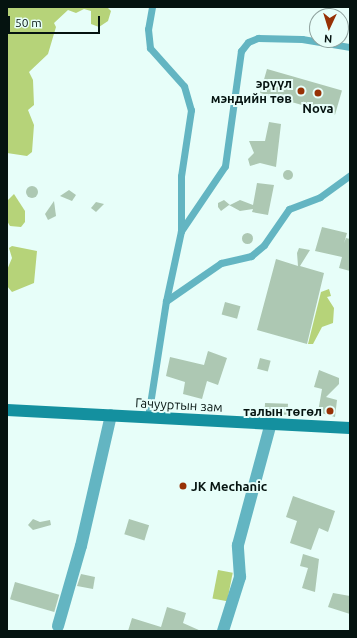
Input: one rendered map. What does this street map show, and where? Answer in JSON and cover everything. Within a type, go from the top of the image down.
[{"type":"main road","name":"Гачууртын зам","points":[[7,410],[350,428]]},
{"type":"street","points":[[58,626],[111,415]]},
{"type":"street","points":[[223,631],[240,576],[238,545],[271,423]]},
{"type":"lane","points":[[148,417],[166,301],[181,232],[181,176],[191,110],[184,86],[150,48],[148,30],[152,7]]},
{"type":"lane","points":[[181,232],[225,166],[241,51],[248,42],[258,38],[302,39],[350,47]]},
{"type":"lane","points":[[166,301],[221,263],[251,256],[264,245],[289,210],[320,197],[350,175]]},
{"type":"green space","points":[[7,7],[107,7],[111,11],[108,21],[99,27],[91,24],[91,11],[84,9],[76,13],[68,10],[54,23],[56,27],[48,54],[29,72],[33,80],[34,105],[28,110],[34,125],[32,152],[27,156],[7,153]]},
{"type":"green space","points":[[14,194],[25,211],[25,222],[21,227],[10,226],[7,221],[7,201]]},
{"type":"green space","points":[[12,246],[37,251],[34,283],[12,292],[7,286],[7,270],[12,258],[9,248]]},
{"type":"green space","points":[[329,289],[331,296],[327,297],[334,308],[333,323],[322,327],[313,344],[308,344],[321,292]]},
{"type":"green space","points":[[218,570],[233,573],[227,601],[212,598]]},
{"type":"building","name":"эрүүл мэндийн төв","points":[[267,69],[342,90],[335,115],[260,93]]},
{"type":"building","points":[[269,122],[281,124],[276,167],[260,163],[250,166],[248,159],[254,153],[249,141],[265,141]]},
{"type":"building","points":[[286,170],[290,170],[292,171],[292,179],[286,180],[283,177],[283,173]]},
{"type":"building","points":[[257,183],[274,185],[268,215],[252,212],[253,209],[240,211],[229,205],[221,211],[218,207],[218,203],[224,200],[230,205],[240,200],[253,205]]},
{"type":"building","points":[[30,186],[34,186],[38,192],[34,198],[30,198],[26,194],[26,190]]},
{"type":"building","points":[[69,190],[76,195],[72,201],[60,196]]},
{"type":"building","points":[[54,201],[56,216],[48,220],[45,214]]},
{"type":"building","points":[[96,202],[104,204],[96,212],[91,208]]},
{"type":"building","points":[[322,227],[347,233],[344,243],[346,238],[350,239],[350,271],[339,268],[342,257],[315,251]]},
{"type":"building","points":[[247,232],[251,234],[253,238],[251,242],[247,244],[243,242],[241,238],[243,234]]},
{"type":"building","points":[[299,248],[310,250],[300,266],[324,273],[307,344],[257,330],[276,259],[298,266],[297,253]]},
{"type":"building","points":[[225,302],[240,306],[237,319],[222,315]]},
{"type":"building","points":[[208,351],[227,358],[218,385],[207,381],[202,399],[183,394],[185,382],[166,376],[170,357],[204,365]]},
{"type":"building","points":[[260,358],[271,361],[268,371],[257,369]]},
{"type":"building","points":[[319,370],[339,378],[339,384],[326,397],[337,400],[335,417],[318,412],[322,389],[314,387]]},
{"type":"building","points":[[265,403],[288,404],[288,415],[265,414]]},
{"type":"building","points":[[293,496],[335,511],[328,532],[319,528],[311,550],[290,543],[297,521],[286,517]]},
{"type":"building","points":[[33,519],[40,522],[50,520],[51,525],[33,530],[28,525]]},
{"type":"building","points":[[129,519],[149,525],[144,540],[124,534]]},
{"type":"building","points":[[303,554],[319,559],[315,592],[302,588],[308,568],[300,566]]},
{"type":"building","points":[[81,574],[95,577],[93,589],[77,586]]},
{"type":"building","points":[[15,582],[59,595],[54,612],[10,599]]},
{"type":"building","points":[[333,593],[350,596],[350,614],[328,607]]},
{"type":"building","points":[[167,607],[186,613],[183,623],[201,631],[128,631],[132,618],[161,627]]},
{"type":"place","name":"эрүүл мэндийн төв","points":[[301,91]]},
{"type":"place","name":"Nova","points":[[318,93]]},
{"type":"place","name":"талын төгөл","points":[[330,411]]},
{"type":"place","name":"JK Mechanic","points":[[183,486]]}]
